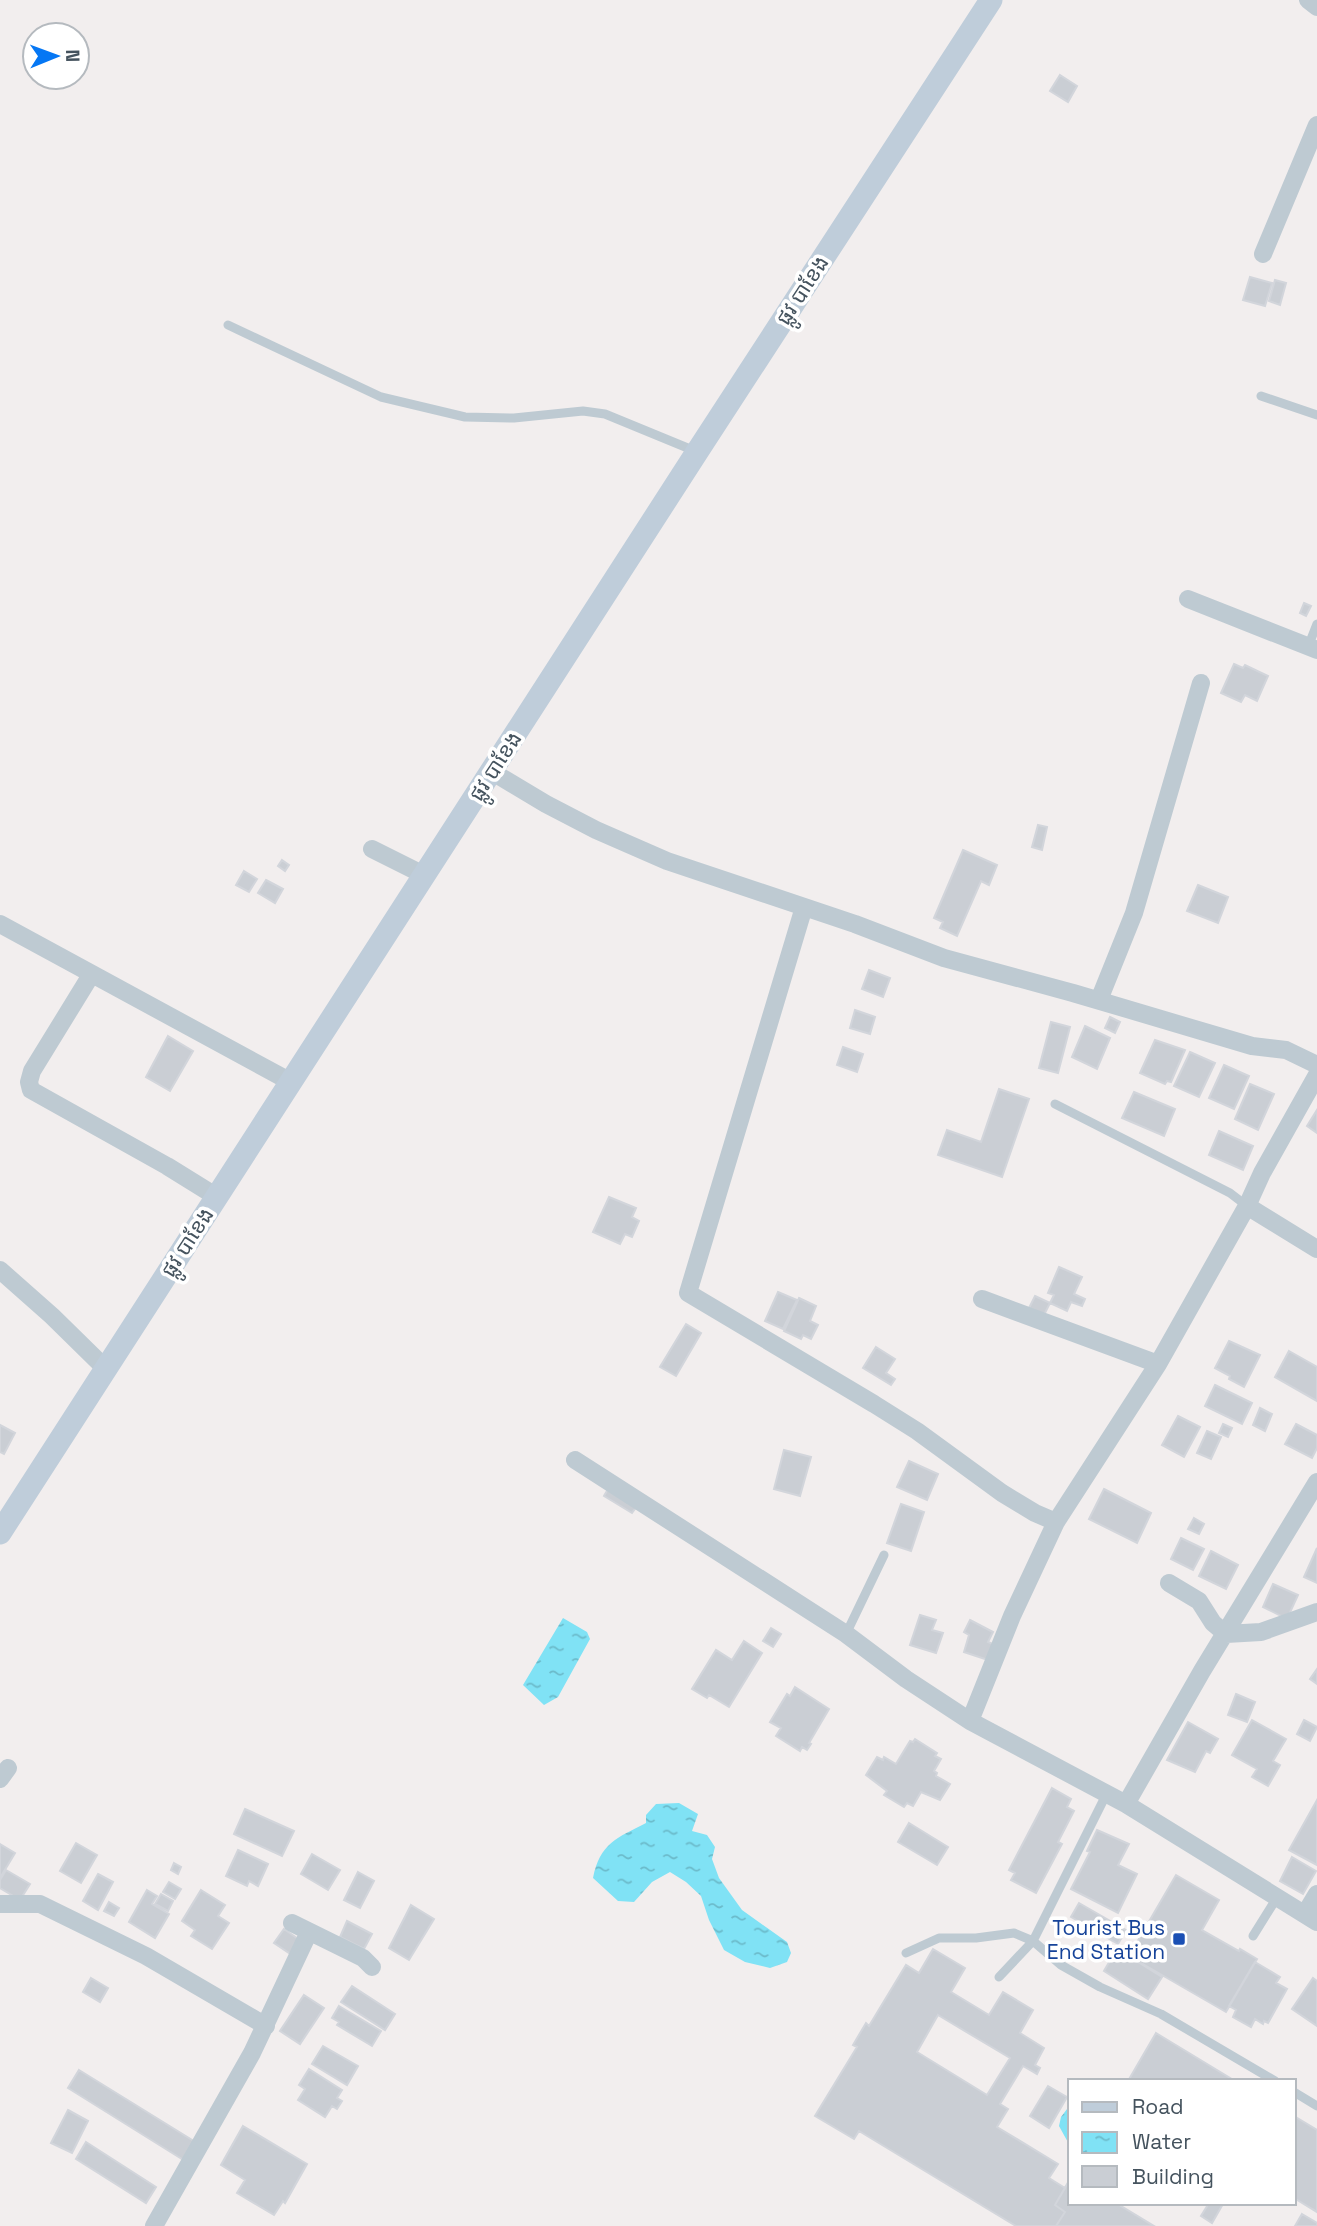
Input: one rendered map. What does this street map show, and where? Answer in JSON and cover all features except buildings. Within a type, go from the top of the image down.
[{"type":"street","name":"ផ្លូវ បាខែង","points":[[0,1533],[6,1508],[106,1369],[991,0]]},
{"type":"street","points":[[1308,0],[1317,7]]},
{"type":"street","points":[[1263,254],[1317,125]]},
{"type":"street","points":[[1188,599],[1313,649]]},
{"type":"street","points":[[1099,1000],[1134,914],[1201,683]]},
{"type":"street","points":[[491,771],[546,804],[630,847],[667,862],[804,907],[944,958],[1099,1000],[1252,1046],[1286,1050],[1317,1065]]},
{"type":"street","points":[[372,849],[424,875]]},
{"type":"street","points":[[804,907],[688,1293],[885,1410],[1002,1493],[1056,1522]]},
{"type":"street","points":[[0,924],[291,1082]]},
{"type":"street","points":[[91,975],[32,1070],[29,1082],[31,1090],[167,1166],[216,1197]]},
{"type":"street","points":[[970,1721],[1012,1616],[1056,1522],[1158,1364],[1317,1075]]},
{"type":"street","points":[[1247,1206],[1317,1249]]},
{"type":"street","points":[[0,1270],[106,1369]]},
{"type":"street","points":[[982,1299],[1158,1364]]},
{"type":"street","points":[[575,1460],[846,1634],[906,1679],[970,1721],[1108,1793],[1311,1918],[1317,1895]]},
{"type":"street","points":[[1126,1804],[1317,1482]]},
{"type":"street","points":[[1169,1583],[1199,1601],[1213,1623],[1226,1633],[1261,1632],[1317,1612]]},
{"type":"street","points":[[0,1904],[40,1904],[146,1956],[266,2026]]},
{"type":"street","points":[[292,1923],[363,1958],[372,1967]]},
{"type":"street","points":[[154,2226],[266,2026],[309,1932]]},
{"type":"lane","points":[[228,325],[381,397],[465,417],[514,418],[583,411],[605,414],[697,452]]},
{"type":"lane","points":[[1261,396],[1317,415]]},
{"type":"lane","points":[[1313,649],[1317,624]]},
{"type":"lane","points":[[1055,1104],[1230,1193],[1247,1206]]},
{"type":"lane","points":[[846,1634],[884,1555]]},
{"type":"lane","points":[[999,1977],[1033,1941],[1108,1793]]},
{"type":"lane","points":[[1253,1936],[1278,1896]]},
{"type":"lane","points":[[906,1953],[939,1938],[976,1938],[1014,1933],[1033,1941],[1061,1965],[1100,1987],[1161,2014],[1272,2079]]},
{"type":"lane","points":[[1296,2093],[1317,2106]]},
{"type":"water","points":[[563,1618],[587,1632],[590,1639],[558,1697],[544,1705],[523,1685]]},
{"type":"water","points":[[679,1803],[698,1814],[692,1831],[707,1835],[715,1847],[712,1859],[719,1878],[742,1910],[787,1942],[791,1953],[787,1962],[770,1968],[745,1962],[724,1950],[701,1896],[670,1872],[652,1882],[634,1902],[618,1901],[593,1878],[600,1857],[611,1843],[646,1823],[646,1815],[656,1804]]},
{"type":"water","points":[[1068,2108],[1068,2142],[1059,2126],[1061,2117]]},
{"type":"place","name":"Tourist Bus End Station","points":[[1179,1939]]}]
